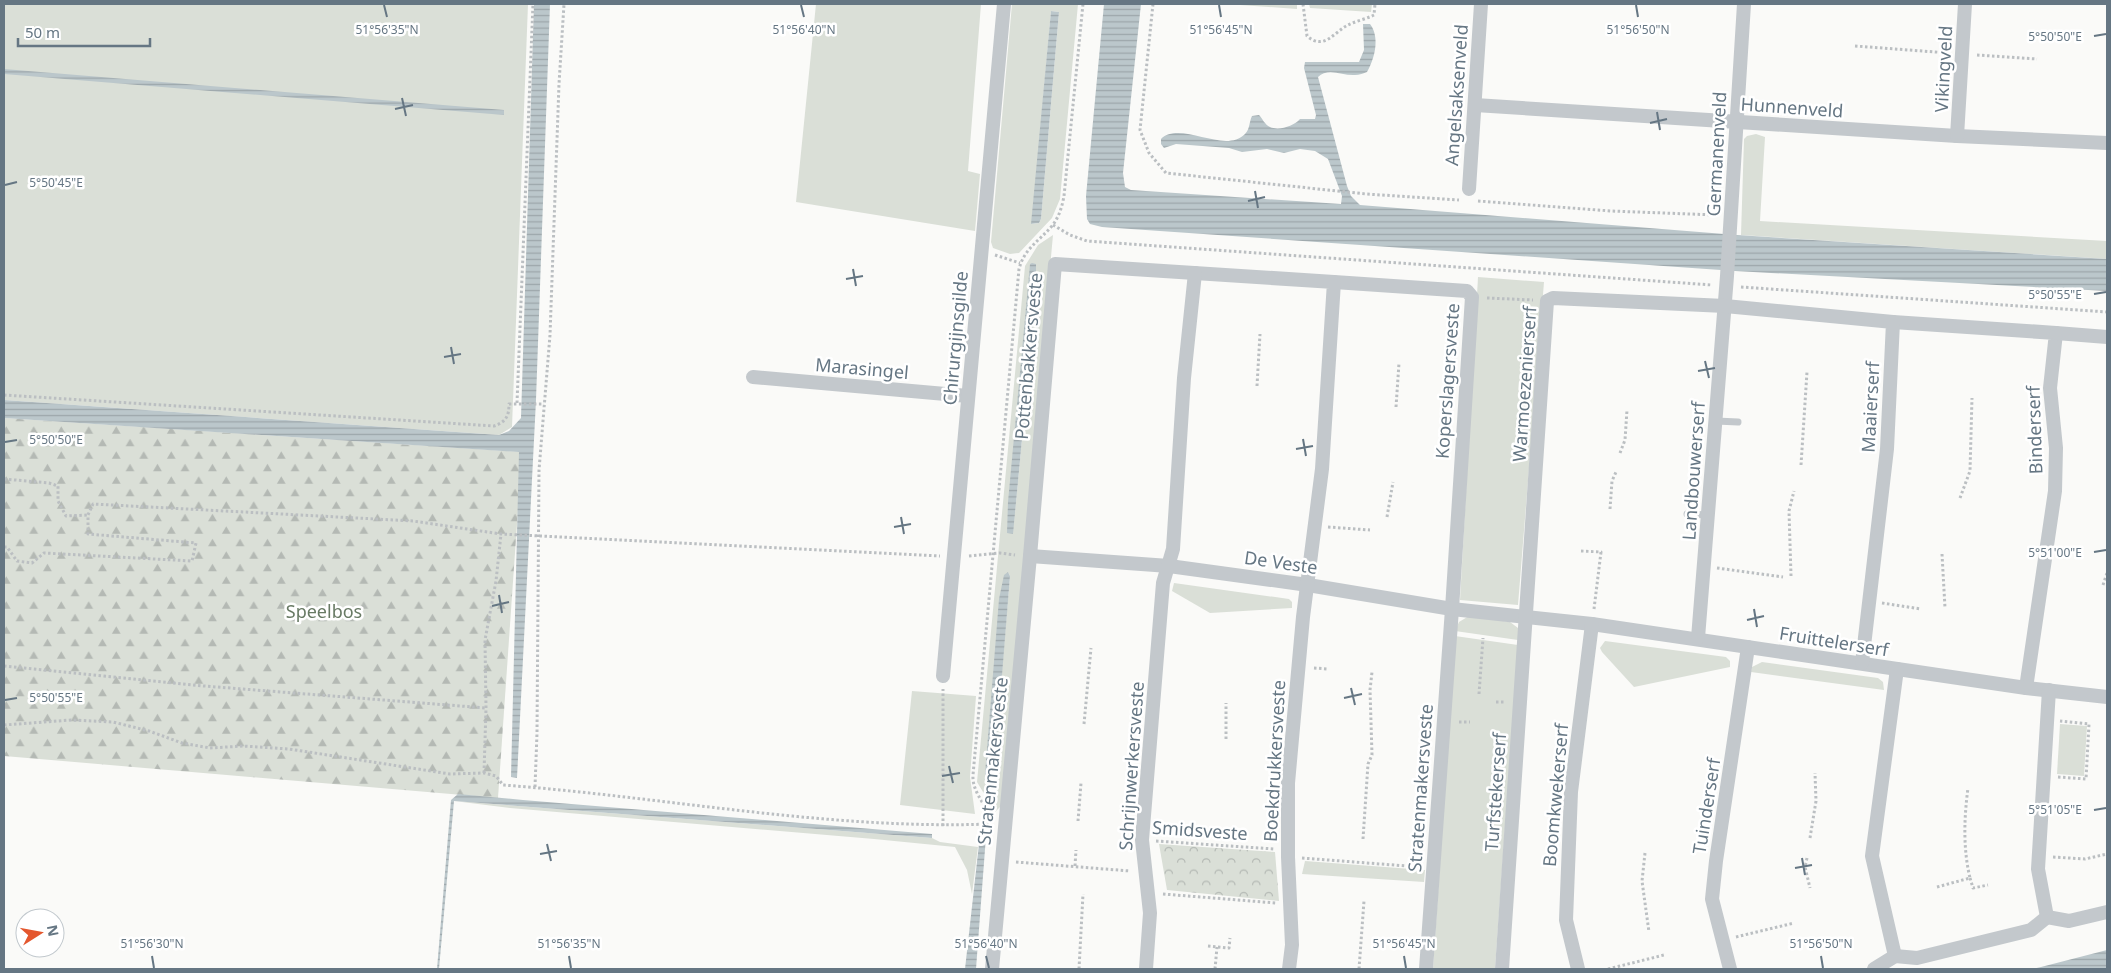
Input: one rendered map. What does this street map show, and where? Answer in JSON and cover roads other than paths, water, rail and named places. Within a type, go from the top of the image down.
[{"type":"street","name":"Chirurgijnsgilde","points":[[943,676],[981,251],[997,99],[1004,4]]},
{"type":"street","name":"Angelsaksenveld","points":[[1468,195],[1481,4]]},
{"type":"street","name":"Germanenveld","points":[[1725,306],[1744,4]]},
{"type":"street","name":"Vikingveld","points":[[1957,136],[1965,4]]},
{"type":"street","name":"Hunnenveld","points":[[1475,105],[1957,136],[2107,143]]},
{"type":"street","name":"Pottenbakkersveste","points":[[1030,556],[1055,264],[1195,273]]},
{"type":"street","name":"Koperslagersveste","points":[[1195,273],[1467,292],[1472,297],[1452,608]]},
{"type":"street","points":[[1169,566],[1173,549],[1184,378],[1195,273]]},
{"type":"street","name":"Boekdrukkersveste","points":[[1289,969],[1292,945],[1289,904],[1288,783],[1322,469],[1334,282]]},
{"type":"street","name":"Warmoezenierserf","points":[[1526,618],[1547,301],[1553,298],[1725,306]]},
{"type":"street","points":[[1725,306],[1893,322],[2107,337]]},
{"type":"street","name":"Landbouwerserf","points":[[1698,638],[1725,306]]},
{"type":"street","name":"Maaierserf","points":[[1862,663],[1887,449],[1893,322]]},
{"type":"street","name":"Binderserf","points":[[2026,688],[2055,491],[2056,448],[2050,388],[2056,333]]},
{"type":"street","name":"Marasingel","points":[[753,377],[968,396]]},
{"type":"street","name":"De Veste","points":[[1030,556],[1169,566],[1526,618]]},
{"type":"street","name":"Stratenmakersveste","points":[[992,969],[1030,556]]},
{"type":"street","name":"Schrijnwerkersveste","points":[[1146,969],[1150,912],[1142,840],[1163,583],[1169,566]]},
{"type":"street","name":"Stratenmakersveste","points":[[1426,969],[1452,608]]},
{"type":"street","name":"Fruittelerserf","points":[[1526,618],[1592,624],[1698,638],[2026,688],[2107,697]]},
{"type":"street","name":"Turfstekerserf","points":[[1502,969],[1526,618]]},
{"type":"street","name":"Boomkwekerserf","points":[[1578,969],[1566,920],[1566,900],[1571,792],[1592,624]]},
{"type":"street","name":"Tuinderserf","points":[[1730,969],[1712,899],[1748,647]]},
{"type":"street","points":[[1895,956],[1872,856],[1897,669]]},
{"type":"street","points":[[2047,917],[2038,869],[2038,856],[2048,690]]},
{"type":"street","points":[[1874,969],[1895,956],[1918,958],[2031,930],[2047,917],[2069,921],[2107,912]]},
{"type":"lane","points":[[1716,421],[1738,422]]},
{"type":"lane","points":[[1687,514],[1709,515]]},
{"type":"park label","name":"Speelbos","points":[[324,611]]}]
